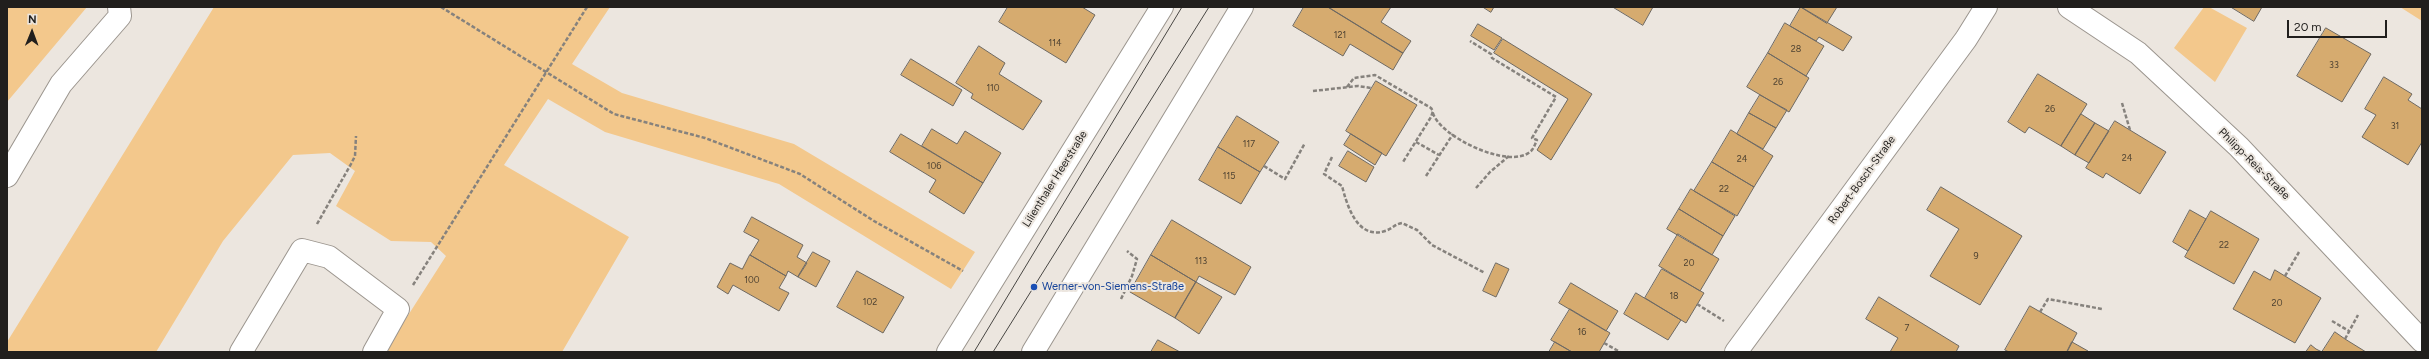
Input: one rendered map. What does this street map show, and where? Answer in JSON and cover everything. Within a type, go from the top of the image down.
[{"type":"street","points":[[7,176],[61,84],[120,16],[119,7]]},
{"type":"street","name":"Lilienthaler Heerstraße","points":[[948,352],[988,285],[1162,7]]},
{"type":"street","points":[[1033,352],[1242,7]]},
{"type":"street","name":"Robert-Bosch-Straße","points":[[1736,352],[1966,39],[1986,7]]},
{"type":"street","name":"Philipp-Reis-Straße","points":[[2069,7],[2138,53],[2239,147],[2422,341]]},
{"type":"street","points":[[241,352],[302,250],[329,257],[398,309],[378,341],[374,352]]},
{"type":"path","points":[[441,7],[614,114],[705,138],[800,174],[874,221],[988,285]]},
{"type":"path","points":[[398,309],[587,7]]},
{"type":"path","points":[[1347,88],[1354,78],[1375,75],[1431,108],[1438,124],[1483,152],[1510,156],[1530,152],[1537,140],[1532,138],[1556,97],[1492,58],[1491,54],[1470,40]]},
{"type":"path","points":[[1313,91],[1358,86],[1371,88]]},
{"type":"path","points":[[2122,103],[2130,130]]},
{"type":"path","points":[[1403,162],[1433,113]]},
{"type":"path","points":[[1426,176],[1453,134]]},
{"type":"path","points":[[302,250],[352,164],[355,156],[356,136]]},
{"type":"path","points":[[1264,166],[1285,179],[1305,142]]},
{"type":"path","points":[[1416,142],[1439,156]]},
{"type":"path","points":[[1476,188],[1490,172],[1510,156]]},
{"type":"path","points":[[1332,157],[1324,174],[1342,186],[1347,206],[1362,228],[1375,232],[1386,231],[1402,223],[1417,230],[1432,245],[1485,273]]},
{"type":"path","points":[[1102,238],[1137,259],[1132,276],[1121,299]]},
{"type":"path","points":[[2040,312],[2048,299],[2102,309]]},
{"type":"path","points":[[2332,321],[2349,331]]},
{"type":"path","points":[[1604,343],[1620,352]]},
{"type":"shaded area","points":[[7,7],[87,7],[7,102]]},
{"type":"shaded area","points":[[214,7],[610,7],[572,64],[622,93],[794,144],[975,252],[951,289],[779,184],[605,132],[548,99],[504,165],[629,237],[562,352],[388,352],[391,342],[446,256],[431,242],[391,241],[336,206],[355,171],[330,153],[293,155],[223,241],[156,352],[7,352],[7,342]]},
{"type":"shaded area","points":[[2204,7],[2209,7],[2247,28],[2215,82],[2174,48]]},
{"type":"shaded area","points":[[2400,7],[2422,7],[2422,21]]},
{"type":"building","points":[[1008,7],[1082,7],[1095,15],[1066,63],[999,22]]},
{"type":"building","points":[[1304,7],[1328,7],[1403,53],[1393,70],[1350,44],[1343,56],[1293,26]]},
{"type":"building","points":[[1328,7],[1391,7],[1381,22],[1411,41],[1403,53]]},
{"type":"building","points":[[1483,7],[1494,7],[1491,12]]},
{"type":"building","points":[[1613,7],[1653,7],[1643,25]]},
{"type":"building","points":[[1801,7],[1837,7],[1827,23]]},
{"type":"building","points":[[1801,7],[1852,37],[1843,51],[1819,37],[1816,41],[1790,26]]},
{"type":"building","points":[[2231,7],[2262,7],[2254,21]]},
{"type":"building","points":[[1785,23],[1824,46],[1806,76],[1768,53]]},
{"type":"building","points":[[1478,24],[1502,38],[1494,50],[1471,36]]},
{"type":"building","points":[[2326,28],[2371,54],[2342,102],[2297,76]]},
{"type":"building","points":[[1503,39],[1592,94],[1551,160],[1537,150],[1568,99],[1494,53]]},
{"type":"building","points":[[979,46],[1005,63],[999,74],[1042,101],[1023,130],[971,98],[973,94],[956,83]]},
{"type":"building","points":[[1768,53],[1809,78],[1789,112],[1747,87]]},
{"type":"building","points":[[911,59],[962,90],[953,106],[901,75]]},
{"type":"building","points":[[2038,74],[2087,104],[2061,146],[2029,127],[2025,133],[2008,122]]},
{"type":"building","points":[[2384,77],[2412,94],[2408,100],[2422,109],[2422,142],[2408,165],[2362,137],[2376,115],[2365,109]]},
{"type":"building","points":[[1376,81],[1417,105],[1386,156],[1346,131]]},
{"type":"building","points":[[1760,95],[1787,110],[1776,128],[1749,113]]},
{"type":"building","points":[[1749,113],[1776,128],[1763,149],[1737,134]]},
{"type":"building","points":[[2081,114],[2095,123],[2075,155],[2061,146]]},
{"type":"building","points":[[1237,116],[1279,142],[1260,172],[1218,147]]},
{"type":"building","points":[[2115,121],[2166,152],[2140,194],[2106,173],[2103,178],[2086,168]]},
{"type":"building","points":[[2095,123],[2109,131],[2089,163],[2075,155]]},
{"type":"building","points":[[932,129],[957,144],[965,131],[1001,153],[983,183],[922,146]]},
{"type":"building","points":[[1731,130],[1773,156],[1754,187],[1712,162]]},
{"type":"building","points":[[901,134],[983,183],[964,214],[929,192],[936,180],[890,152]]},
{"type":"building","points":[[1351,134],[1382,153],[1375,165],[1344,145]]},
{"type":"building","points":[[1218,147],[1260,172],[1241,204],[1199,180]]},
{"type":"building","points":[[1348,151],[1374,167],[1366,182],[1339,166]]},
{"type":"building","points":[[1712,162],[1754,187],[1737,216],[1694,191]]},
{"type":"building","points":[[1941,187],[2022,236],[1980,305],[1930,276],[1959,229],[1927,210]]},
{"type":"building","points":[[1691,189],[1735,216],[1723,236],[1679,209]]},
{"type":"building","points":[[1679,209],[1723,236],[1712,255],[1667,229]]},
{"type":"building","points":[[2190,210],[2206,219],[2188,251],[2173,242]]},
{"type":"building","points":[[2211,211],[2259,239],[2234,284],[2185,257]]},
{"type":"building","points":[[752,217],[803,245],[797,257],[807,263],[798,277],[788,271],[786,276],[750,255],[759,240],[744,232]]},
{"type":"building","points":[[1172,220],[1251,267],[1235,295],[1199,276],[1196,282],[1151,255]]},
{"type":"building","points":[[1678,234],[1719,259],[1700,291],[1659,266]]},
{"type":"building","points":[[813,252],[830,261],[816,287],[798,277]]},
{"type":"building","points":[[750,255],[786,276],[779,288],[789,293],[779,311],[733,285],[728,294],[717,287],[730,263],[742,269]]},
{"type":"building","points":[[1151,255],[1196,282],[1175,318],[1130,292]]},
{"type":"building","points":[[1496,263],[1509,269],[1496,297],[1483,291]]},
{"type":"building","points":[[1662,269],[1704,293],[1686,323],[1645,298]]},
{"type":"building","points":[[2275,270],[2321,298],[2295,343],[2233,309],[2254,271],[2270,280]]},
{"type":"building","points":[[857,271],[904,297],[883,333],[837,307]]},
{"type":"building","points":[[1196,282],[1222,297],[1199,334],[1175,318]]},
{"type":"building","points":[[1571,283],[1618,311],[1606,331],[1559,303]]},
{"type":"building","points":[[1636,293],[1681,320],[1668,340],[1624,314]]},
{"type":"building","points":[[1879,297],[1959,346],[1956,352],[1890,352],[1898,338],[1866,319]]},
{"type":"building","points":[[2030,306],[2077,333],[2067,352],[2009,352],[2005,350]]},
{"type":"building","points":[[1570,309],[1610,333],[1599,352],[1572,352],[1551,340]]},
{"type":"building","points":[[2335,332],[2345,339],[2366,352],[2322,352]]},
{"type":"building","points":[[1158,340],[1180,352],[1151,352]]},
{"type":"building","points":[[1555,342],[1572,352],[1549,352]]},
{"type":"building","points":[[2072,342],[2088,351],[2067,352]]},
{"type":"building","points":[[2311,345],[2316,349],[2322,352],[2306,352]]},
{"type":"tram line","points":[[974,352],[1182,7]]},
{"type":"tram line","points":[[993,352],[1209,7]]},
{"type":"place","name":"Werner-von-Siemens-Straße","points":[[1034,287]]}]
